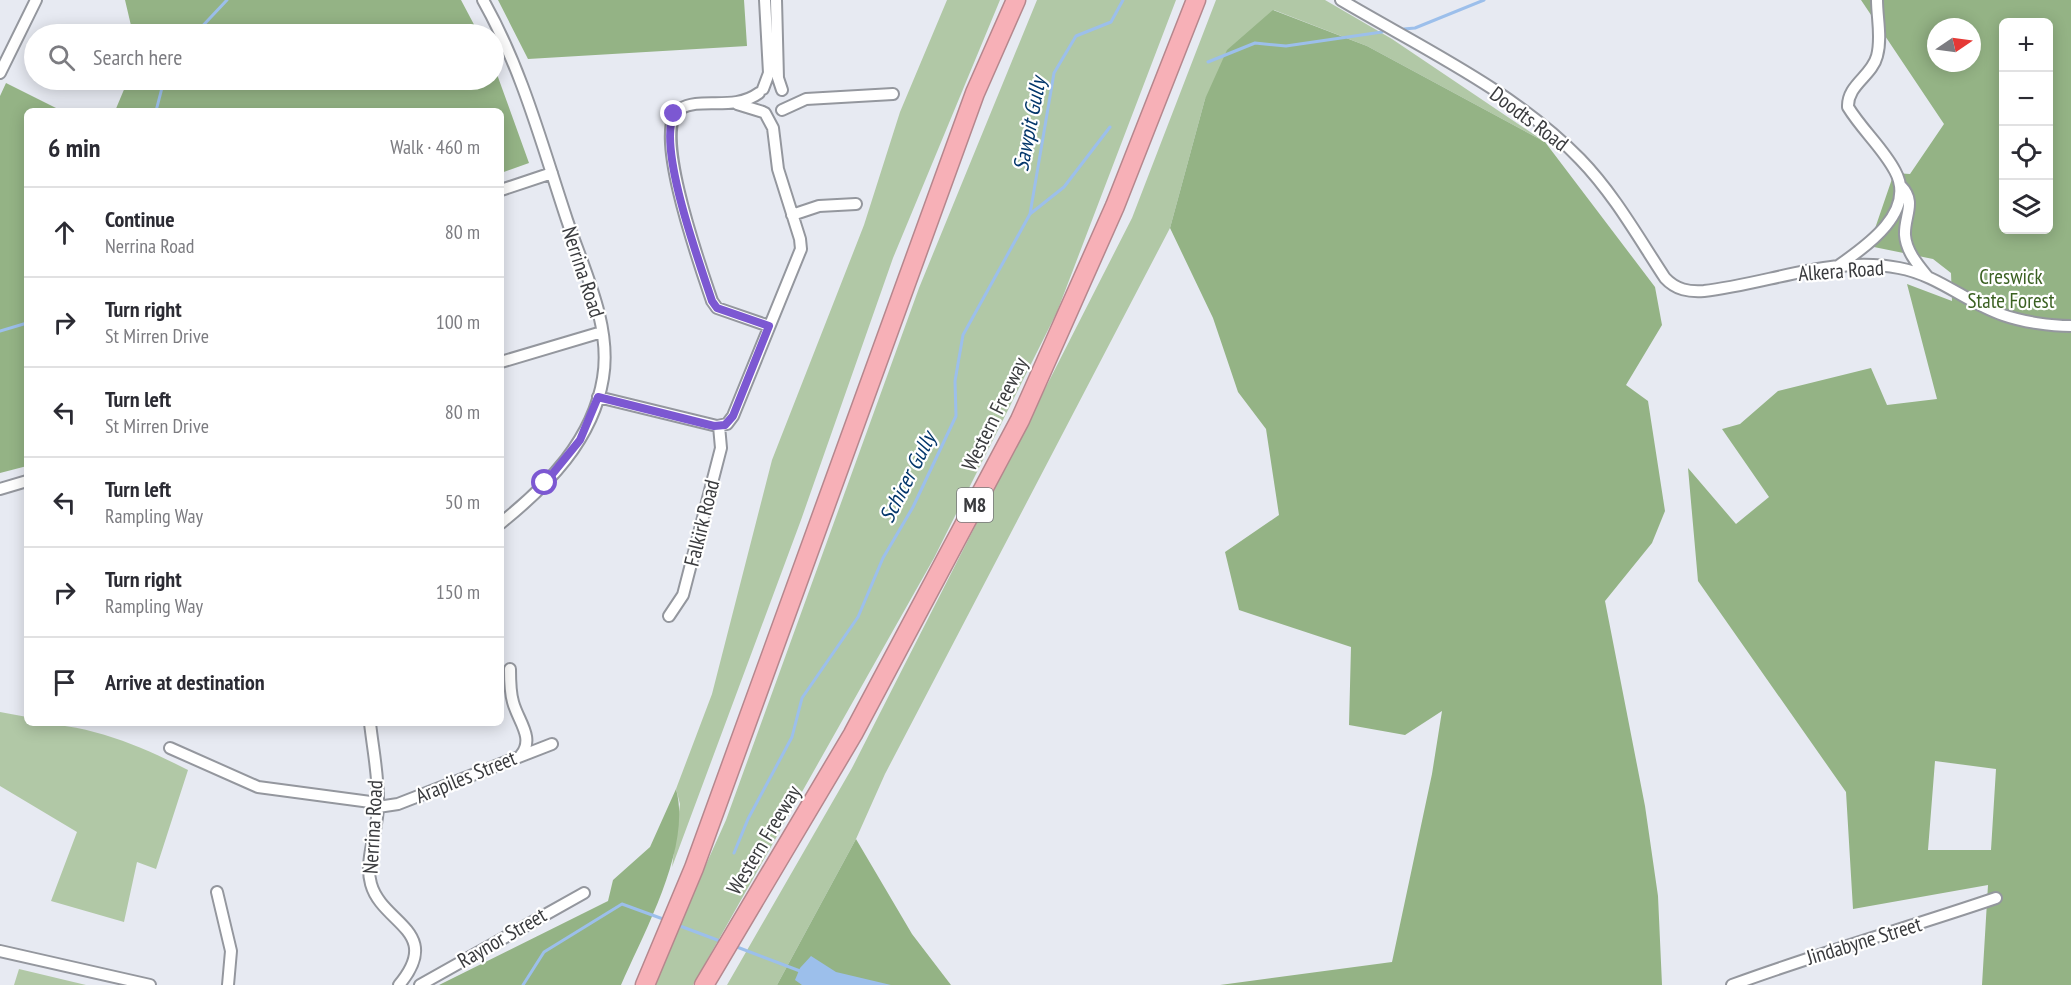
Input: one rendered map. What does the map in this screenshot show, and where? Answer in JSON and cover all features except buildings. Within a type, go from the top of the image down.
[{"type":"highway","points":[[645,985],[698,857],[975,93],[1016,0]]},
{"type":"highway","name":"Western Freeway","points":[[704,985],[853,734],[1020,420],[1115,206],[1196,0]]},
{"type":"street","points":[[24,24],[36,0]]},
{"type":"street","name":"Nerrina Road","points":[[483,0],[495,24]]},
{"type":"street","points":[[598,397],[719,426],[733,416],[800,253],[800,239],[778,169],[772,125],[758,105],[769,69],[765,0]]},
{"type":"street","points":[[775,145],[781,110],[786,101],[778,78],[776,0]]},
{"type":"street","name":"Doodts Road","points":[[1341,0],[1478,81],[1520,108],[1557,138],[1603,185],[1665,278],[1674,286]]},
{"type":"street","points":[[1876,0],[1877,57],[1870,69],[1852,89],[1848,107],[1893,168],[1900,186],[1910,200],[1905,238],[1913,256],[1928,277]]},
{"type":"street","points":[[0,73],[24,24]]},
{"type":"street","name":"Nerrina Road","points":[[504,42],[517,68],[603,336],[604,370],[598,397],[586,429],[568,456],[525,503],[504,520]]},
{"type":"street","points":[[734,104],[774,86],[806,99]]},
{"type":"street","points":[[769,326],[717,308],[712,301],[677,192],[671,129],[675,113],[689,106],[734,104],[774,114],[806,99],[893,94]]},
{"type":"street","points":[[504,189],[552,173]]},
{"type":"street","points":[[1836,267],[1884,227],[1898,207],[1900,186]]},
{"type":"street","points":[[792,215],[819,206],[856,204]]},
{"type":"street","name":"Alkera Road","points":[[1674,286],[1686,291],[1704,291],[1836,267],[1882,265],[1928,277],[2003,315],[2059,326],[2071,326]]},
{"type":"street","points":[[504,361],[603,336]]},
{"type":"street","name":"Falkirk Road","points":[[669,616],[681,599],[687,579],[721,448],[719,426]]},
{"type":"street","points":[[0,489],[24,482]]},
{"type":"street","points":[[510,669],[513,703],[527,739],[527,746],[521,756]]},
{"type":"street","name":"Nerrina Road","points":[[370,726],[378,805],[370,865],[371,885],[381,902],[409,930],[414,943],[410,968],[399,985]]},
{"type":"street","name":"Arapiles Street","points":[[170,748],[258,787],[378,805],[398,804],[552,744]]},
{"type":"street","points":[[217,892],[231,951],[228,985]]},
{"type":"street","name":"Raynor Street","points":[[420,985],[584,892]]},
{"type":"street","name":"Jindabyne Street","points":[[1732,985],[1809,957],[1914,926],[1996,898]]},
{"type":"street","points":[[0,951],[150,985]]},
{"type":"green space","points":[[125,0],[461,0],[474,24],[131,24]]},
{"type":"green space","points":[[498,0],[744,0],[747,46],[528,59]]},
{"type":"green space","points":[[947,0],[1000,0],[893,258],[801,520],[672,867],[680,804],[676,789],[712,694],[772,460],[864,225],[900,112]]},
{"type":"green space","points":[[1037,0],[1176,0],[1057,312],[934,558],[693,985],[652,985],[726,820],[919,288]]},
{"type":"green space","points":[[1216,0],[1325,0],[1392,39],[1545,142],[1367,46],[1274,10],[1205,99],[1170,228],[885,774],[856,839],[777,985],[727,985],[852,768],[1132,218]]},
{"type":"green space","name":"Creswick State Forest","points":[[1861,0],[2071,0],[2071,985],[1982,985],[1988,885],[1853,909],[1846,792],[1698,581],[1688,468],[1736,524],[1769,497],[1722,429],[1740,424],[1778,391],[1871,368],[1887,405],[1937,399],[1907,284],[1952,301],[1951,273],[1933,259],[1869,246],[1894,173],[1910,174],[1944,124]],"holes":[[[1935,761],[1996,769],[1991,850],[1928,850]]]},
{"type":"green space","points":[[1273,10],[1367,46],[1545,142],[1655,287],[1662,325],[1626,385],[1648,401],[1665,511],[1652,543],[1605,601],[1645,806],[1658,896],[1662,985],[1220,985],[1392,962],[1432,774],[1442,711],[1405,735],[1349,725],[1351,647],[1239,610],[1225,552],[1279,515],[1266,429],[1238,392],[1213,318],[1170,228],[1205,99],[1227,50]]},
{"type":"green space","points":[[6,83],[56,108],[24,108],[24,467],[0,473],[0,96]]},
{"type":"green space","points":[[124,90],[503,90],[529,163],[504,172],[504,108],[116,108]]},
{"type":"green space","points":[[0,712],[24,716],[24,726],[63,726],[110,737],[188,770],[156,869],[137,862],[124,922],[51,901],[77,832],[0,786]]},
{"type":"green space","points":[[676,789],[679,812],[672,863],[653,915],[621,985],[439,985],[608,901],[613,880],[650,847]]},
{"type":"green space","points":[[856,839],[912,934],[951,985],[777,985]]},
{"type":"green space","points":[[19,969],[86,985],[14,985]]},
{"type":"water","points":[[811,956],[836,972],[891,985],[802,985],[795,980],[800,968]]},
{"type":"waterway","points":[[204,24],[227,0]]},
{"type":"waterway","name":"Sawpit Gully","points":[[1030,214],[1054,73],[1076,36],[1111,22],[1123,0]]},
{"type":"waterway","name":"Schicer Gully","points":[[1404,29],[1415,28],[1484,0]]},
{"type":"waterway","name":"Schicer Gully","points":[[1208,62],[1255,43],[1286,46],[1382,32]]},
{"type":"waterway","points":[[157,108],[161,90]]},
{"type":"waterway","name":"Schicer Gully","points":[[734,853],[748,819],[792,737],[802,698],[858,617],[883,558],[913,507],[956,416],[955,381],[963,335],[1030,214],[1064,187],[1110,127]]},
{"type":"waterway","points":[[0,331],[24,324]]},
{"type":"waterway","points":[[523,985],[544,952],[622,904],[663,919]]},
{"type":"waterway","name":"Schicer Gully","points":[[680,926],[720,941]]},
{"type":"waterway","points":[[737,947],[800,971]]},
{"type":"route","points":[[545,483],[580,440],[591,419],[598,397],[714,426],[727,424],[733,416],[769,326],[717,308],[712,301],[677,192],[671,129],[674,114]]}]
